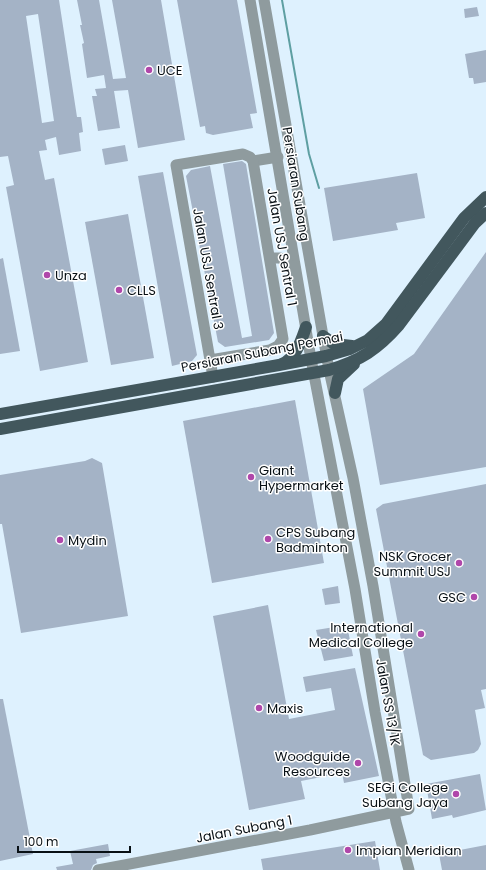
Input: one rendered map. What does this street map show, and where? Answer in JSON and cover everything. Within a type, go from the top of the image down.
[{"type":"main road","name":"Persiaran Subang Permai","points":[[0,414],[311,359],[326,356],[356,346],[376,333],[386,324],[464,218],[486,197]]},
{"type":"main road","points":[[335,393],[338,379],[347,368],[386,340],[395,330],[475,223],[486,213]]},
{"type":"main road","points":[[279,365],[292,357],[306,327]]},
{"type":"main road","points":[[322,336],[334,344],[356,346]]},
{"type":"main road","points":[[0,429],[329,370],[359,359]]},
{"type":"street","name":"Persiaran Subang","points":[[250,0],[314,372]]},
{"type":"street","name":"Persiaran Subang","points":[[264,0],[329,370]]},
{"type":"street","name":"Jalan USJ Sentral 3","points":[[213,377],[176,165],[242,154],[250,157],[253,161]]},
{"type":"street","points":[[253,161],[278,157]]},
{"type":"street","name":"Jalan USJ Sentral 1","points":[[210,360],[270,350],[281,343],[283,332],[253,161]]},
{"type":"street","points":[[270,258],[279,254],[291,243]]},
{"type":"street","points":[[270,258],[280,258],[295,268]]},
{"type":"street","name":"Jalan SS 13/1K","points":[[329,370],[353,478],[373,586],[409,809]]},
{"type":"street","name":"Jalan SS 13/1K","points":[[314,372],[355,589],[375,712],[394,812],[409,870]]},
{"type":"street","points":[[375,712],[392,709]]},
{"type":"street","name":"Jalan Subang 1","points":[[98,870],[289,834],[409,809]]},
{"type":"building","points":[[0,0],[59,0],[77,117],[81,117],[83,132],[79,133],[81,151],[59,155],[56,137],[45,140],[47,150],[39,151],[45,180],[54,178],[88,362],[40,371],[6,187],[14,185],[8,156],[0,157]],"holes":[[[38,14],[54,121],[42,123],[26,16]]]},
{"type":"building","name":"UCE","points":[[77,0],[99,0],[113,79],[126,78],[112,0],[161,0],[185,140],[138,148],[128,90],[114,91],[120,128],[98,131],[92,96],[97,96],[95,89],[106,88],[104,75],[87,78],[82,44],[84,43],[80,25],[82,25]]},
{"type":"building","points":[[177,0],[237,0],[257,113],[250,114],[253,128],[213,135],[206,133],[205,126],[200,127]]},
{"type":"building","points":[[477,7],[479,16],[465,18],[464,9]]},
{"type":"building","points":[[486,50],[486,82],[474,84],[473,78],[469,78],[465,54]]},
{"type":"building","points":[[125,145],[128,161],[105,165],[102,149]]},
{"type":"building","points":[[242,161],[246,164],[274,333],[269,340],[225,347],[218,342],[186,176],[191,170],[210,166],[242,338],[252,336],[223,164]]},
{"type":"building","points":[[163,172],[197,355],[192,361],[172,366],[138,176]]},
{"type":"building","points":[[417,173],[425,218],[396,223],[398,230],[333,241],[324,188]]},
{"type":"building","name":"CLLS","points":[[128,214],[154,358],[111,365],[85,222]]},
{"type":"building","points":[[486,252],[486,467],[380,485],[363,389],[414,354]]},
{"type":"building","points":[[3,258],[20,351],[0,354],[0,259]]},
{"type":"building","name":"Giant Hypermarket","points":[[295,400],[324,563],[212,583],[183,421]]},
{"type":"building","name":"Mydin","points":[[92,458],[102,463],[128,616],[21,633],[2,524],[0,524],[0,475],[85,461]]},
{"type":"building","points":[[486,484],[486,689],[481,690],[485,708],[475,710],[481,744],[478,750],[474,753],[431,760],[423,755],[376,509],[383,504]]},
{"type":"building","points":[[338,586],[340,603],[325,605],[322,589]]},
{"type":"building","name":"Maxis","points":[[268,605],[289,719],[335,710],[331,688],[306,692],[303,677],[355,668],[379,776],[344,783],[342,773],[301,781],[305,799],[249,810],[213,616]]},
{"type":"building","points":[[347,625],[353,656],[324,661],[316,630]]},
{"type":"building","points":[[0,699],[3,699],[33,854],[0,861]]},
{"type":"building","name":"SEGi College Subang Jaya","points":[[480,774],[486,810],[453,818],[452,815],[432,819],[426,784]]},
{"type":"building","name":"Impian Meridian","points":[[375,841],[380,870],[263,870],[261,859]]},
{"type":"building","points":[[108,844],[110,856],[96,859],[97,863],[93,865],[91,870],[57,870],[56,867],[73,864],[70,851]]},
{"type":"building","points":[[486,845],[486,870],[442,870],[439,854]]},
{"type":"waterway","points":[[282,0],[309,154],[319,188]]},
{"type":"place","name":"UCE","points":[[149,70]]},
{"type":"place","name":"Unza","points":[[47,275]]},
{"type":"place","name":"CLLS","points":[[119,290]]},
{"type":"place","name":"Giant Hypermarket","points":[[251,477]]},
{"type":"place","name":"CPS Subang Badminton","points":[[268,539]]},
{"type":"place","name":"Mydin","points":[[60,540]]},
{"type":"place","name":"NSK Grocer Summit USJ","points":[[459,563]]},
{"type":"place","name":"GSC","points":[[474,597]]},
{"type":"place","name":"International Medical College","points":[[421,634]]},
{"type":"place","name":"Maxis","points":[[259,708]]},
{"type":"place","name":"Woodguide Resources","points":[[358,763]]},
{"type":"place","name":"SEGi College Subang Jaya","points":[[456,794]]},
{"type":"place","name":"Impian Meridian","points":[[348,850]]}]
